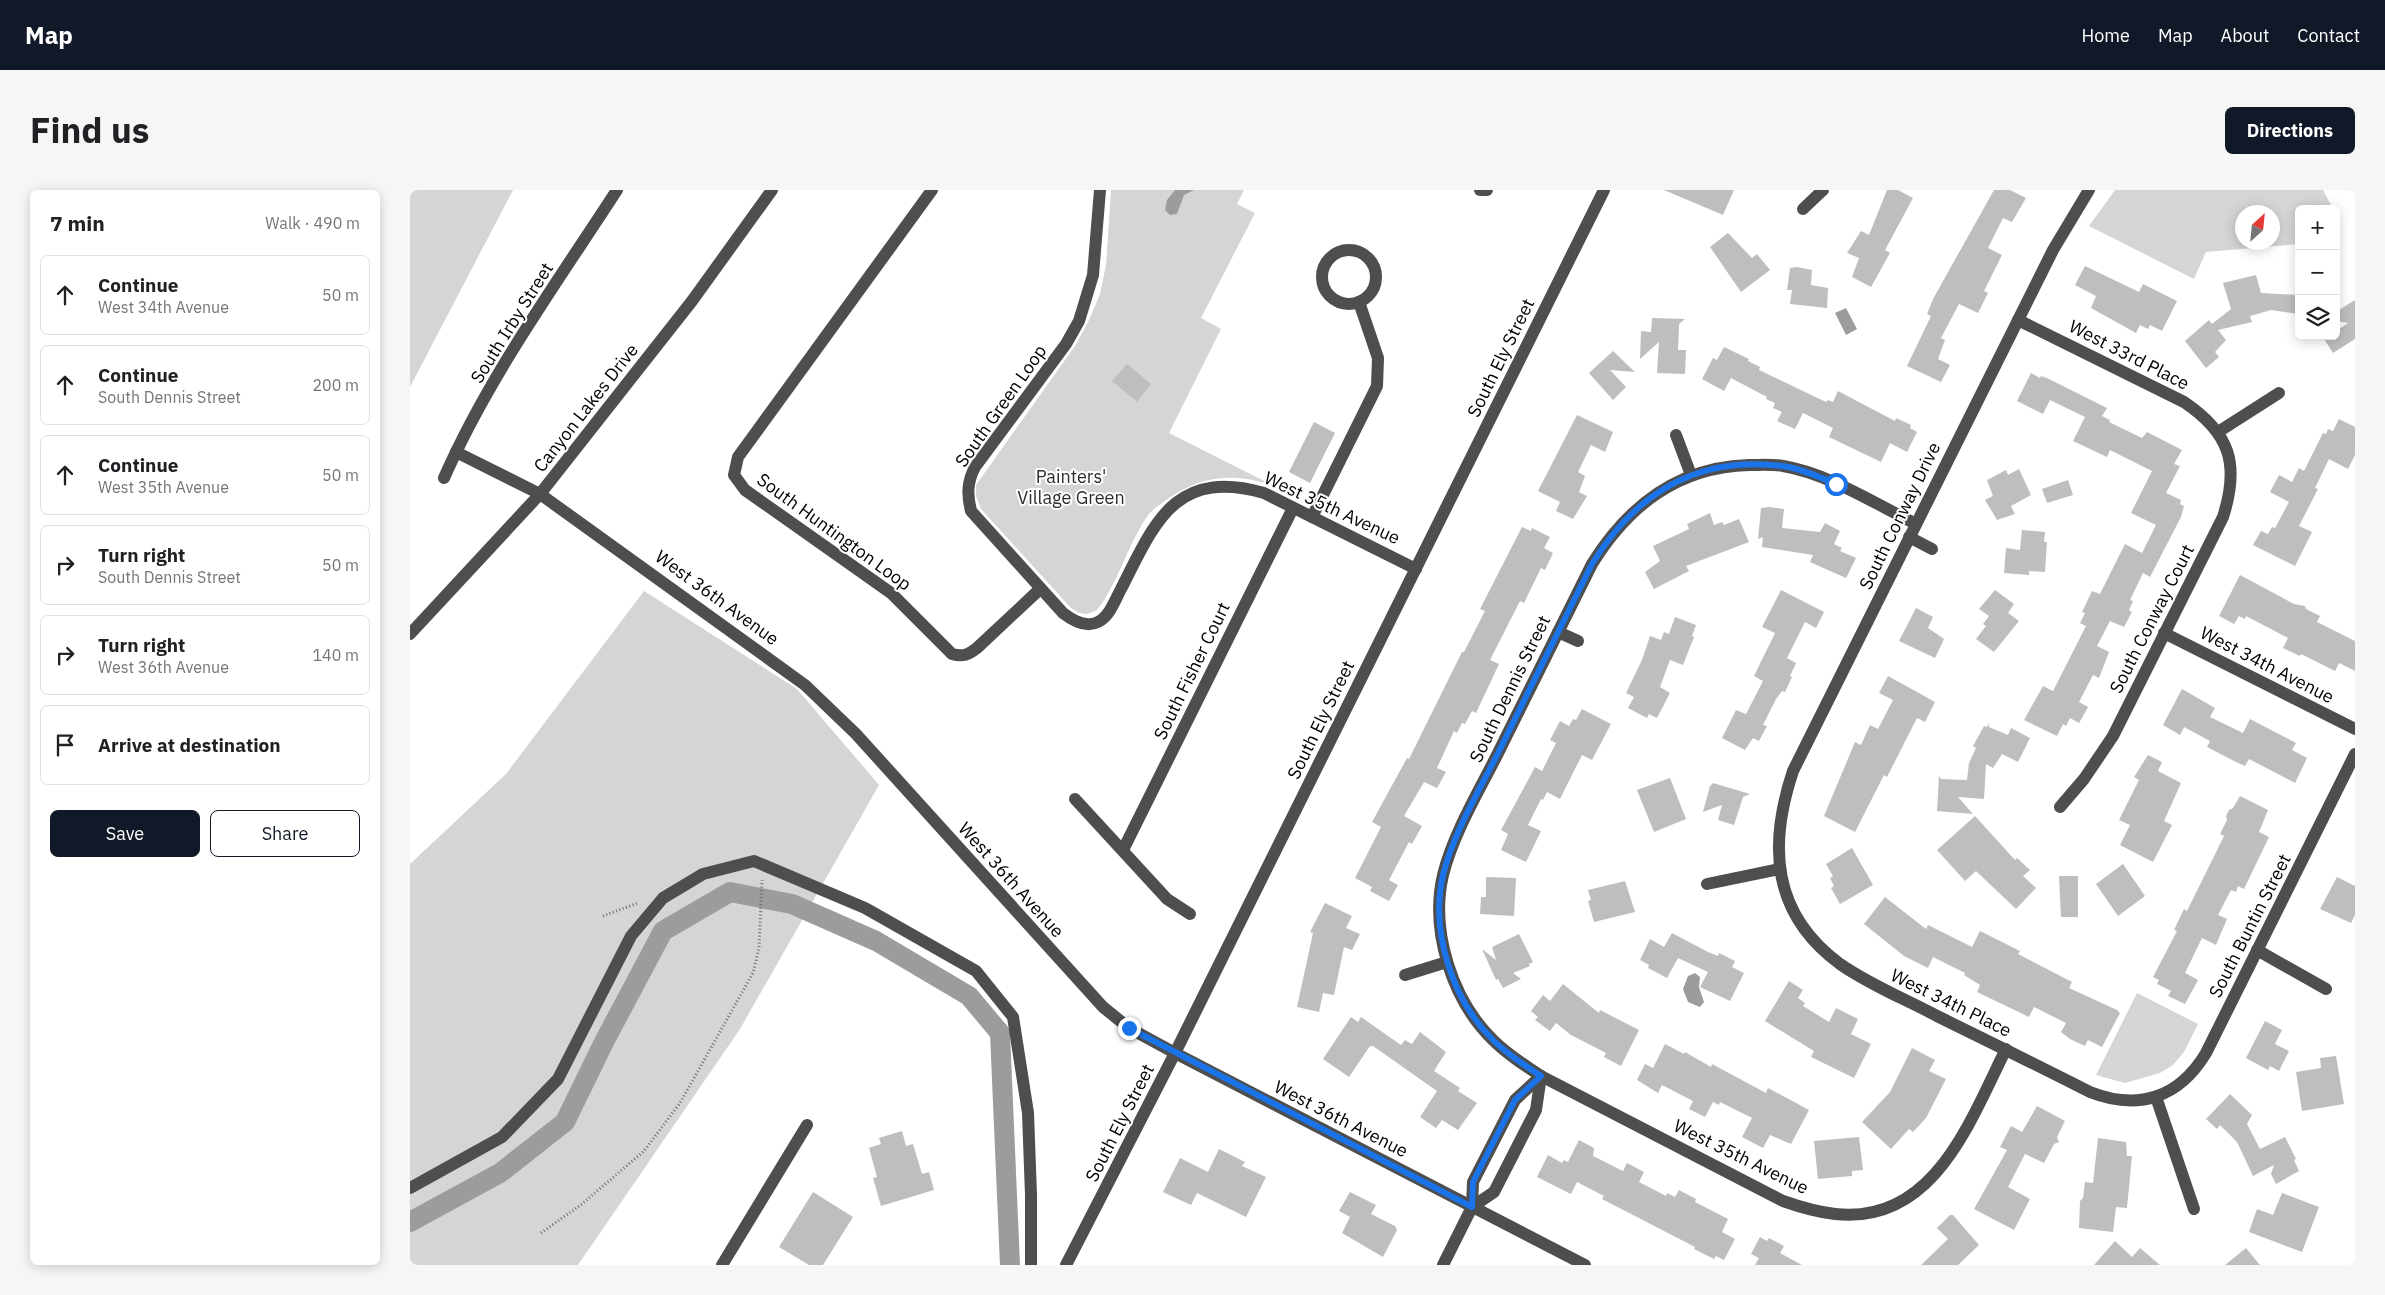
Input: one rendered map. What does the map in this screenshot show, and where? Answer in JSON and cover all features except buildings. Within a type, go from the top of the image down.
[{"type":"street","name":"South Irby Street","points":[[444,478],[456,452],[510,357],[617,190]]},
{"type":"street","name":"Canyon Lakes Drive","points":[[410,634],[540,494],[692,301],[772,190]]},
{"type":"street","name":"South Huntington Loop","points":[[932,190],[738,457],[734,475],[745,490],[891,593],[952,654],[961,656],[969,654],[1040,589]]},
{"type":"street","name":"South Green Loop","points":[[1100,190],[1094,275],[1079,321],[1066,344],[970,477],[968,500],[971,511],[1063,613],[1073,620],[1085,624],[1096,624],[1110,611],[1160,517],[1174,504],[1201,491]]},
{"type":"street","points":[[1480,190],[1487,190]]},
{"type":"street","name":"South Ely Street","points":[[1066,1265],[1175,1053],[1604,190]]},
{"type":"street","points":[[1803,209],[1823,190]]},
{"type":"street","name":"South Conway Drive","points":[[1779,870],[1779,819],[1793,771],[2018,320],[2069,220],[2089,190]]},
{"type":"street","points":[[1352,250],[1361,252],[1373,264],[1376,282],[1367,297],[1359,302],[1342,303],[1327,293],[1321,276],[1323,267],[1334,254],[1352,250]]},
{"type":"street","points":[[1312,517],[1377,386],[1378,358],[1359,302]]},
{"type":"street","name":"West 33rd Place","points":[[2018,320],[2184,402],[2204,415],[2218,432]]},
{"type":"street","points":[[2218,432],[2279,393]]},
{"type":"street","name":"South Conway Court","points":[[2060,807],[2084,780],[2113,736],[2223,517],[2230,496],[2232,470],[2227,451],[2218,432]]},
{"type":"street","points":[[1676,435],[1691,476],[1716,468],[1739,465],[1783,466],[1836,484],[1916,524]]},
{"type":"street","name":"West 36th Avenue","points":[[456,452],[540,494],[805,685],[856,734],[1102,1007],[1129,1028],[1585,1265]]},
{"type":"street","name":"South Dennis Street","points":[[1447,962],[1439,912],[1443,875],[1450,852],[1592,564],[1620,524],[1638,506],[1653,495],[1691,476]]},
{"type":"street","name":"West 35th Avenue","points":[[1201,491],[1216,487],[1245,488],[1264,493],[1416,568]]},
{"type":"street","name":"South Fisher Court","points":[[1123,850],[1293,508]]},
{"type":"street","points":[[1909,537],[1932,548]]},
{"type":"street","points":[[1558,632],[1578,641]]},
{"type":"street","name":"West 34th Avenue","points":[[2164,633],[2355,729]]},
{"type":"street","name":"South Buntin Street","points":[[2156,1097],[2179,1084],[2196,1069],[2355,754]]},
{"type":"street","points":[[1075,799],[1167,899],[1190,914]]},
{"type":"street","points":[[410,1188],[502,1137],[558,1079],[631,936],[663,898],[704,874],[754,861],[865,908],[976,971],[1014,1017],[1028,1113],[1031,1265]]},
{"type":"street","points":[[1707,884],[1779,870]]},
{"type":"street","name":"West 34th Place","points":[[1779,870],[1794,912],[1807,934],[1840,964],[1863,978],[2106,1098],[2131,1101],[2156,1097]]},
{"type":"street","points":[[2257,950],[2326,989]]},
{"type":"street","points":[[1404,975],[1447,962]]},
{"type":"street","name":"West 35th Avenue","points":[[1447,962],[1472,1015],[1492,1039],[1519,1062],[1541,1076],[1783,1201],[1814,1211],[1836,1215],[1860,1215],[1882,1211],[1903,1201],[1928,1181],[1945,1164],[1958,1144],[2006,1049]]},
{"type":"street","points":[[1472,1207],[1494,1192],[1536,1110],[1541,1076]]},
{"type":"street","points":[[1443,1265],[1472,1207],[1473,1182],[1515,1100],[1541,1076]]},
{"type":"street","points":[[2156,1097],[2194,1209]]},
{"type":"street","points":[[724,1264],[807,1125]]},
{"type":"path","points":[[541,1233],[582,1204],[644,1151],[680,1103],[753,973],[759,948],[762,875]]},
{"type":"green space","points":[[410,190],[513,190],[410,387]]},
{"type":"green space","name":"Painters' Village Green","points":[[1111,190],[1244,190],[1237,204],[1255,213],[1201,318],[1221,329],[1169,433],[1272,485],[1244,479],[1219,478],[1194,485],[1169,498],[1146,518],[1111,588],[1097,610],[1084,614],[1071,608],[981,509],[976,496],[976,485],[1075,346],[1089,320],[1100,294],[1106,265]]},
{"type":"green space","points":[[2115,190],[2323,190],[2331,205],[2295,205],[2295,244],[2280,246],[2280,205],[2235,205],[2235,250],[2206,252],[2194,279],[2089,226]]},
{"type":"green space","points":[[644,591],[797,689],[879,785],[740,1029],[578,1265],[410,1265],[410,864],[506,774]]},
{"type":"green space","points":[[2137,993],[2198,1024],[2184,1052],[2173,1065],[2160,1073],[2125,1083],[2096,1075]]},
{"type":"shaded area","points":[[1175,190],[1194,190],[1184,195],[1177,214],[1170,215],[1165,210],[1167,200]]},
{"type":"shaded area","points":[[1846,308],[1857,329],[1846,335],[1835,313]]},
{"type":"shaded area","points":[[1695,973],[1700,977],[1699,987],[1704,1002],[1700,1007],[1688,1002],[1683,989],[1688,976]]},
{"type":"waterway","points":[[410,1222],[500,1173],[565,1122],[604,1042],[663,931],[730,892],[792,904],[876,941],[969,996],[1000,1033],[1010,1265]]},
{"type":"route","points":[[1129,1028],[1472,1207],[1473,1182],[1515,1100],[1541,1076],[1519,1062],[1492,1039],[1472,1015],[1460,992],[1447,962],[1441,930],[1439,912],[1443,875],[1450,852],[1461,829],[1592,564],[1611,535],[1638,506],[1675,482],[1691,476],[1716,468],[1739,465],[1783,466],[1809,473],[1836,484]]}]
